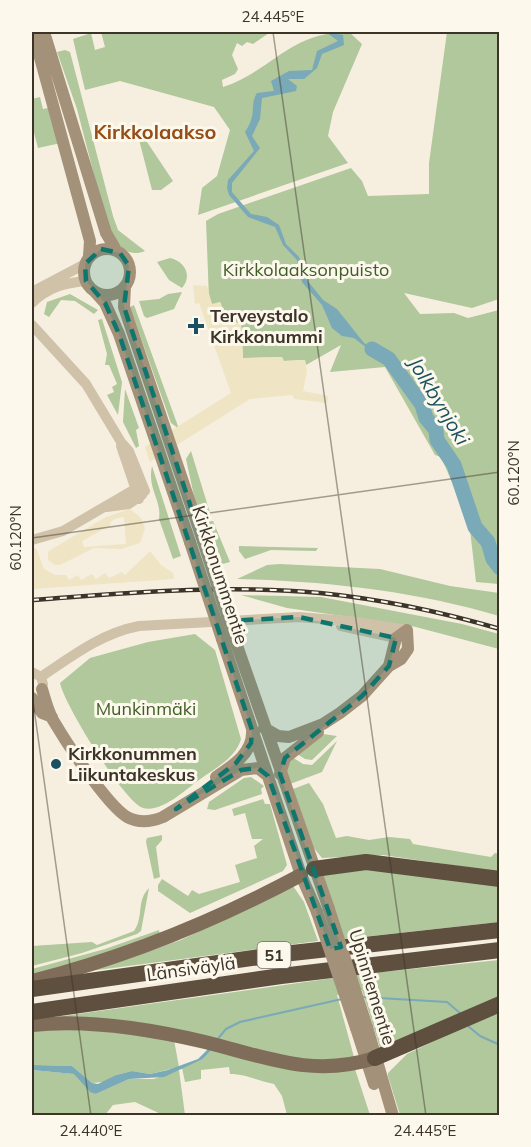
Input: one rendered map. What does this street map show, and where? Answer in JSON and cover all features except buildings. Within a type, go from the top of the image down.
[{"type":"highway","points":[[307,872],[366,862],[500,879]]},
{"type":"highway","name":"Länsiväylä","points":[[32,989],[274,956],[500,930]]},
{"type":"highway","name":"Länsiväylä","points":[[32,1012],[281,976],[500,950]]},
{"type":"highway","points":[[371,1059],[500,1004]]},
{"type":"main road","points":[[42,33],[106,233],[129,266],[130,277],[125,286],[108,295],[95,292],[86,281],[90,241],[42,33]]},
{"type":"main road","points":[[87,260],[101,249],[116,250]]},
{"type":"main road","name":"Kirkkonummentie","points":[[125,286],[124,307],[203,541],[228,638]]},
{"type":"main road","name":"Kirkkonummentie","points":[[95,292],[105,303],[119,334],[190,542],[228,638],[307,872]]},
{"type":"main road","points":[[388,666],[396,638],[407,630]]},
{"type":"main road","points":[[176,809],[179,804],[236,763],[258,729],[289,737],[322,724],[362,696],[388,666],[401,659],[408,649],[407,630]]},
{"type":"main road","points":[[35,686],[42,713],[52,717],[86,768],[128,817],[139,821],[156,820],[187,805],[242,770],[258,768],[274,775],[285,758],[320,731],[322,724]]},
{"type":"main road","points":[[32,981],[83,968],[150,946],[217,918],[307,872]]},
{"type":"main road","name":"Upinniementie","points":[[307,872],[323,910],[361,1027],[385,1116]]},
{"type":"main road","points":[[32,1025],[107,1026],[203,1042],[284,1063],[313,1068],[346,1065],[371,1059]]},
{"type":"main road","name":"Upinniementie","points":[[371,1059],[393,1116]]},
{"type":"street","points":[[32,292],[87,260]]},
{"type":"street","points":[[32,303],[52,289],[66,283],[86,281]]},
{"type":"street","points":[[32,326],[86,384],[121,442],[140,493],[117,498],[107,507],[52,536],[32,540]]},
{"type":"street","points":[[35,686],[98,639],[123,629],[256,618],[349,621],[407,630]]},
{"type":"street","points":[[318,620],[396,638]]},
{"type":"highlighted area","points":[[101,249],[120,253],[129,266],[124,307],[229,621],[299,617],[396,638],[389,666],[362,696],[285,758],[280,774],[341,947],[330,949],[268,776],[258,768],[241,770],[176,809],[236,763],[251,743],[252,730],[119,334],[105,303],[86,281],[85,264]]},
{"type":"green space","points":[[101,32],[269,33],[253,44],[247,42],[242,46],[237,43],[232,55],[238,69],[235,74],[222,80],[223,87],[255,72],[296,45],[311,38],[349,32],[362,44],[333,112],[328,136],[348,163],[198,215],[202,188],[217,176],[230,130],[214,107],[120,81],[85,90],[73,39],[91,33],[95,50],[105,47]]},
{"type":"green space","name":"Kirkkolaaksonpuisto","points":[[447,32],[499,32],[499,299],[472,308],[404,293],[420,314],[454,313],[468,318],[499,310],[499,584],[476,582],[469,521],[441,457],[435,455],[385,367],[330,372],[341,345],[306,365],[305,360],[283,361],[282,357],[243,358],[241,323],[228,322],[220,302],[213,305],[209,299],[206,221],[218,214],[351,168],[362,181],[368,196],[429,194],[429,163]]},
{"type":"green space","points":[[65,50],[70,52],[118,230],[145,251],[137,253],[125,250],[112,234],[106,221],[77,109],[57,52]]},
{"type":"green space","points":[[40,97],[43,109],[48,108],[61,143],[38,148],[32,125],[32,99]]},
{"type":"green space","points":[[135,124],[173,181],[161,190],[152,190]]},
{"type":"green space","points":[[170,258],[183,265],[187,274],[182,288],[169,280],[157,262]]},
{"type":"green space","points":[[182,292],[174,309],[147,318],[144,316],[139,301],[159,299],[168,294]]},
{"type":"green space","points":[[70,294],[98,310],[94,314],[75,301],[61,300],[49,317],[44,314],[47,302]]},
{"type":"green space","points":[[134,305],[179,429],[171,423],[130,307]]},
{"type":"green space","points":[[102,319],[122,382],[118,415],[107,395],[114,392],[112,387],[117,384],[109,365],[105,365],[107,354],[98,320]]},
{"type":"green space","points":[[125,389],[139,428],[136,430],[139,446],[136,448],[123,422]]},
{"type":"green space","points":[[191,451],[211,516],[205,519],[197,510],[186,459]]},
{"type":"green space","points":[[152,466],[181,556],[173,559],[159,519],[151,481]]},
{"type":"green space","points":[[213,521],[230,562],[211,567],[204,533],[205,522]]},
{"type":"green space","points":[[239,546],[318,548],[316,551],[271,550],[245,559],[239,551]]},
{"type":"green space","points":[[267,565],[380,569],[450,586],[499,593],[499,616],[435,600],[370,589],[303,582],[237,579]]},
{"type":"green space","points":[[241,595],[321,597],[462,624],[499,634],[499,649],[412,626],[287,608]]},
{"type":"green space","name":"Munkinmäki","points":[[195,634],[215,650],[241,739],[230,757],[181,794],[158,807],[143,808],[134,802],[109,771],[72,711],[60,683],[90,658],[148,642]]},
{"type":"green space","points":[[323,734],[337,736],[312,760],[297,754]]},
{"type":"green space","points":[[337,741],[322,772],[290,784],[286,768],[292,757],[303,764],[312,765]]},
{"type":"green space","points":[[251,777],[264,786],[261,789],[262,794],[215,810],[207,809],[209,802],[244,778]]},
{"type":"green space","points":[[309,783],[323,804],[336,838],[347,836],[369,840],[389,837],[410,839],[413,844],[491,857],[495,853],[499,854],[499,872],[383,855],[322,858],[313,847],[293,789]]},
{"type":"green space","points":[[263,799],[265,804],[270,804],[287,865],[283,871],[190,913],[158,891],[158,885],[162,879],[188,896],[192,890],[199,894],[240,882],[235,865],[257,858],[254,846],[263,839],[252,839],[245,813],[234,816],[232,809]]},
{"type":"green space","points":[[162,835],[162,840],[156,847],[160,877],[154,879],[146,842],[147,838]]},
{"type":"green space","points":[[374,869],[499,882],[499,922],[344,939],[321,876],[333,872]]},
{"type":"green space","points":[[293,886],[304,902],[318,941],[90,971],[181,940]]},
{"type":"green space","points":[[149,888],[141,931],[137,934],[82,953],[32,966],[32,946],[92,942],[97,945],[134,931],[139,920],[143,898]]},
{"type":"green space","points":[[159,930],[160,936],[32,976],[32,969],[105,949]]},
{"type":"green space","points":[[499,960],[499,1000],[380,1048],[362,990],[337,995],[354,1057],[312,1062],[49,1018],[362,974]]},
{"type":"green space","points":[[499,1010],[499,1115],[400,1115],[388,1073],[407,1054]]},
{"type":"green space","points":[[32,1029],[114,1031],[174,1040],[179,1067],[150,1074],[132,1071],[116,1075],[104,1082],[92,1083],[72,1066],[32,1065]]},
{"type":"green space","points":[[212,1049],[265,1064],[299,1070],[355,1069],[370,1115],[344,1115],[343,1113],[335,1116],[287,1115],[282,1096],[274,1084],[230,1074],[229,1067],[201,1070],[201,1079],[185,1082],[182,1068],[203,1059]]},
{"type":"green space","points":[[32,1070],[75,1074],[90,1091],[96,1094],[129,1079],[154,1079],[179,1070],[185,1115],[163,1115],[135,1102],[113,1105],[105,1115],[32,1115]]},
{"type":"shaded area","points":[[193,285],[207,286],[212,304],[220,302],[228,322],[241,323],[243,358],[282,357],[284,361],[305,360],[307,371],[303,391],[328,396],[327,403],[295,399],[292,395],[250,399],[150,462],[145,447],[231,393],[199,303],[195,304]]},
{"type":"shaded area","points":[[130,509],[141,518],[145,528],[140,543],[121,549],[94,548],[60,565],[55,565],[48,560],[48,552],[52,549],[106,517]],"holes":[[[124,517],[126,544],[84,547],[82,541],[111,525],[110,522]]]},
{"type":"shaded area","points":[[32,546],[37,550],[44,569],[55,575],[66,575],[69,580],[78,575],[81,580],[92,574],[96,579],[105,573],[109,578],[122,572],[125,575],[150,551],[161,565],[173,573],[174,579],[32,589]]},
{"type":"water","points":[[326,32],[343,35],[344,45],[322,54],[317,68],[304,79],[288,79],[297,86],[296,91],[262,98],[260,119],[252,136],[260,148],[232,183],[232,192],[251,214],[267,217],[279,225],[286,244],[299,257],[307,280],[323,300],[337,309],[364,343],[389,359],[372,352],[354,338],[342,336],[332,328],[322,305],[302,282],[297,260],[283,245],[275,227],[248,217],[229,195],[227,188],[228,180],[254,151],[245,132],[251,120],[257,93],[274,91],[271,81],[289,71],[312,70],[317,51],[338,41]]},
{"type":"water","points":[[209,1048],[212,1049],[203,1059],[164,1077],[129,1079],[96,1094],[90,1092],[74,1074],[32,1070],[32,1065],[72,1066],[92,1083],[98,1084],[116,1075],[132,1071],[150,1074],[168,1070],[198,1059]]},
{"type":"waterway","name":"Jolkbynjoki","points":[[372,349],[389,359],[422,405],[426,418],[436,430],[437,440],[454,465],[475,527],[488,542],[493,559],[500,568]]},
{"type":"waterway","points":[[362,997],[447,1002],[460,1013]]},
{"type":"waterway","points":[[216,1041],[226,1029],[240,1022],[342,999]]},
{"type":"waterway","points":[[468,1026],[480,1036],[500,1045]]},
{"type":"railway","points":[[32,600],[176,590],[284,590],[388,603],[500,629]]},
{"type":"place","name":"Terveystalo Kirkkonummi","points":[[196,326]]},
{"type":"place","name":"Kirkkonummen Liikuntakeskus","points":[[56,764]]},
{"type":"district","name":"Kirkkolaakso","points":[[155,132]]}]
